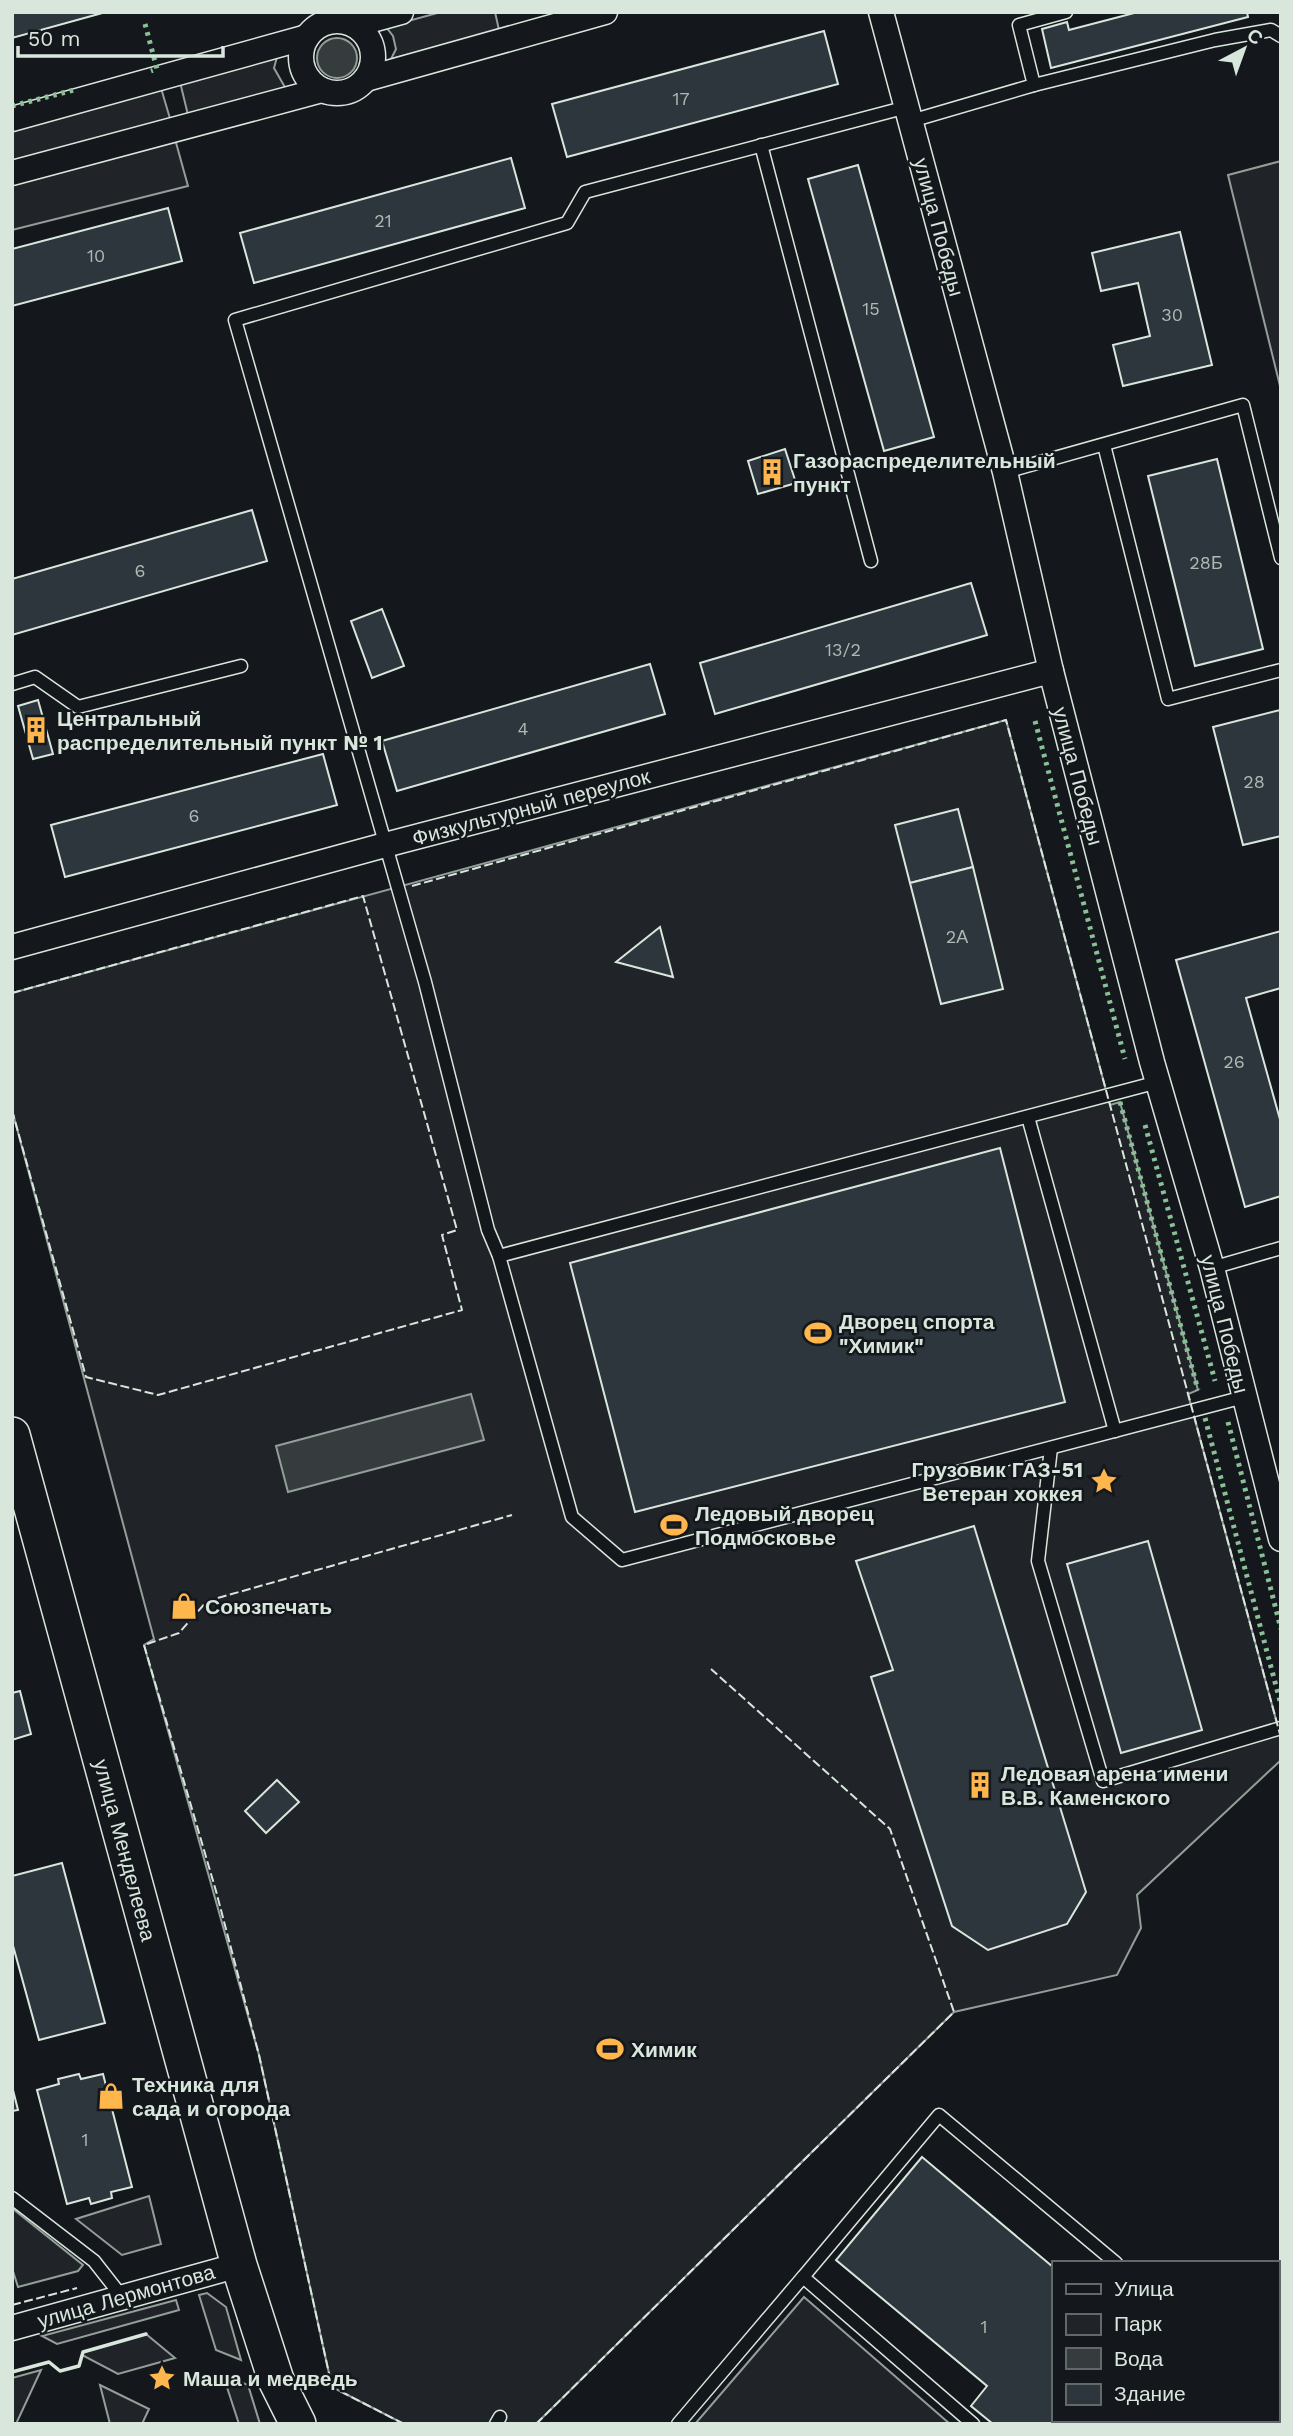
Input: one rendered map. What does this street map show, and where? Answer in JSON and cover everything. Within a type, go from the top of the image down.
[{"type":"main road","name":"улица Менделеева","points":[[12,1435],[239,2265]]},
{"type":"main road","name":"улица Лермонтова","points":[[239,2265],[276,2380],[298,2424]]},
{"type":"street","points":[[12,119],[307,37],[322,24],[335,21],[354,25],[401,12]]},
{"type":"street","points":[[12,173],[322,90],[346,92],[366,79],[605,12]]},
{"type":"street","name":"улица Победы","points":[[881,12],[1005,472],[1051,671],[1158,1082],[1212,1268],[1281,1539]]},
{"type":"street","points":[[354,25],[369,39],[372,49],[371,70],[366,79]]},
{"type":"street","points":[[307,37],[301,61],[311,83],[322,90]]},
{"type":"street","name":"Физкультурный переулок","points":[[12,947],[386,845],[1051,671]]},
{"type":"street","name":"улица Лермонтова","points":[[12,2328],[239,2265]]},
{"type":"lane","points":[[1034,85],[1019,25],[1066,12]]},
{"type":"lane","points":[[1244,1397],[622,1560],[572,1517],[499,1256],[488,1230],[425,982],[235,320],[567,223],[585,192],[761,145],[909,114],[1215,40],[1271,30],[1281,36]]},
{"type":"lane","points":[[761,145],[871,561]]},
{"type":"lane","points":[[1005,472],[1242,405],[1281,558]]},
{"type":"lane","points":[[1104,445],[1168,699],[1281,670]]},
{"type":"lane","points":[[12,684],[35,677],[78,707],[241,666]]},
{"type":"lane","points":[[499,1256],[1158,1082]]},
{"type":"lane","points":[[1028,1117],[1115,1431]]},
{"type":"lane","points":[[1212,1268],[1281,1248]]},
{"type":"lane","points":[[1051,1448],[1038,1561],[1103,1781],[1281,1728]]},
{"type":"lane","points":[[678,2424],[939,2115],[1114,2261]]},
{"type":"lane","points":[[12,2198],[94,2261],[123,2298]]},
{"type":"lane","points":[[803,2277],[973,2424]]},
{"type":"green space","points":[[441,12],[495,12],[499,30],[391,59],[396,49],[393,36],[386,27]]},
{"type":"green space","points":[[277,57],[274,68],[286,89],[188,115],[180,82]]},
{"type":"green space","points":[[161,88],[171,122],[12,165],[12,128]]},
{"type":"green space","points":[[175,139],[188,186],[12,230],[12,184]]},
{"type":"green space","points":[[1281,161],[1281,390],[1228,175]]},
{"type":"green space","name":"Ледовый дворец Подмосковье","points":[[1006,720],[1110,1105],[1120,1102],[1198,1390],[1188,1394],[1281,1738],[1281,1760],[1137,1895],[1141,1928],[1117,1975],[954,2012],[536,2424],[404,2424],[332,2387],[259,2055],[144,1645],[154,1639],[12,1110],[12,993]]},
{"type":"green space","points":[[149,2196],[161,2244],[122,2255],[76,2219]]},
{"type":"green space","points":[[13,2209],[83,2265],[78,2271],[18,2287],[12,2268]]},
{"type":"green space","points":[[207,2293],[226,2307],[241,2360],[216,2350],[199,2295]]},
{"type":"green space","points":[[804,2297],[950,2424],[695,2424]]},
{"type":"green space","points":[[176,2300],[179,2310],[57,2344],[42,2336]]},
{"type":"green space","points":[[146,2334],[175,2358],[118,2374],[82,2355],[83,2352]]},
{"type":"green space","points":[[41,2370],[16,2424],[12,2424],[12,2378]]},
{"type":"green space","points":[[223,2375],[248,2385],[260,2424],[239,2424]]},
{"type":"green space","points":[[1279,2380],[1281,2382],[1281,2424],[1222,2424],[1279,2422]]},
{"type":"green space","points":[[100,2385],[149,2409],[142,2424],[110,2424]]},
{"type":"water","points":[[337,38],[345,39],[351,44],[356,50],[356,66],[351,72],[345,77],[337,78],[329,77],[323,72],[318,66],[317,58],[318,50],[323,44],[329,39]]},
{"type":"water","points":[[471,1394],[484,1440],[288,1492],[276,1446]]},
{"type":"building","points":[[12,12],[106,12],[12,38]]},
{"type":"building","points":[[1138,12],[1247,12],[1248,17],[1051,68],[1042,29],[1067,22],[1069,30]]},
{"type":"building","points":[[824,31],[838,84],[567,157],[552,104]]},
{"type":"building","points":[[511,158],[525,208],[254,283],[240,233]]},
{"type":"building","points":[[858,165],[934,437],[884,451],[808,179]]},
{"type":"building","points":[[168,208],[182,261],[12,306],[12,249]]},
{"type":"building","points":[[1180,232],[1212,365],[1123,386],[1113,345],[1150,336],[1138,283],[1101,291],[1092,253]]},
{"type":"building","name":"Газораспределительный пункт","points":[[785,449],[796,483],[758,494],[748,461]]},
{"type":"building","points":[[1217,459],[1263,649],[1195,666],[1148,476]]},
{"type":"building","points":[[252,510],[267,561],[12,635],[12,579]]},
{"type":"building","points":[[971,583],[987,635],[715,714],[700,663]]},
{"type":"building","points":[[382,609],[404,666],[372,678],[351,621]]},
{"type":"building","points":[[650,664],[665,714],[397,791],[382,741]]},
{"type":"building","name":"Центральный распределительный пункт № 1","points":[[38,700],[53,754],[33,759],[18,706]]},
{"type":"building","points":[[1280,710],[1281,836],[1243,845],[1213,727]]},
{"type":"building","points":[[323,754],[337,805],[65,877],[51,825]]},
{"type":"building","points":[[958,809],[973,867],[910,883],[895,825]]},
{"type":"building","points":[[973,867],[1003,989],[941,1004],[910,883]]},
{"type":"building","points":[[660,927],[673,977],[616,962]]},
{"type":"building","points":[[1281,931],[1281,988],[1246,998],[1281,1123],[1281,1196],[1245,1207],[1176,960]]},
{"type":"building","name":"Дворец спорта \"Химик\"","points":[[1000,1148],[1065,1402],[635,1512],[570,1263]]},
{"type":"building","name":"Ледовая арена имени В.В. Каменского","points":[[974,1526],[1086,1892],[1067,1924],[988,1950],[952,1926],[871,1677],[893,1670],[856,1561]]},
{"type":"building","points":[[1148,1541],[1202,1730],[1121,1753],[1067,1564]]},
{"type":"building","name":"Союзпечать","points":[[185,1595],[194,1603],[182,1617],[173,1609]]},
{"type":"building","points":[[20,1691],[31,1734],[12,1740],[12,1693]]},
{"type":"building","points":[[277,1780],[299,1802],[266,1833],[245,1811]]},
{"type":"building","points":[[62,1863],[105,2023],[39,2040],[12,1942],[12,1876]]},
{"type":"building","points":[[79,2074],[81,2079],[103,2074],[132,2187],[111,2192],[112,2198],[91,2204],[89,2198],[67,2204],[37,2090],[59,2084],[58,2079]]},
{"type":"building","points":[[12,2086],[18,2110],[12,2111]]},
{"type":"building","points":[[922,2157],[1052,2266],[1052,2422],[1158,2422],[993,2424],[971,2406],[987,2386],[836,2260]]},
{"type":"hedge","points":[[145,24],[157,69],[151,71]]},
{"type":"hedge","points":[[12,106],[74,90]]},
{"type":"hedge","points":[[1035,721],[1125,1059]]},
{"type":"hedge","points":[[1120,1102],[1198,1390]]},
{"type":"hedge","points":[[1145,1125],[1215,1381]]},
{"type":"hedge","points":[[1205,1418],[1280,1701]]},
{"type":"hedge","points":[[1228,1422],[1281,1629]]},
{"type":"fence","points":[[412,886],[1006,720],[1281,1738]]},
{"type":"fence","points":[[12,993],[363,896],[457,1230],[442,1235],[462,1310],[158,1395],[86,1377],[12,1110]]},
{"type":"fence","points":[[404,2424],[332,2387],[259,2055],[216,1891],[144,1645],[179,1633],[207,1601],[512,1515]]},
{"type":"fence","points":[[536,2424],[954,2012],[890,1829],[711,1669]]},
{"type":"fence","points":[[12,2305],[77,2288]]},
{"type":"wall","points":[[12,2372],[49,2362],[60,2371],[79,2366],[83,2352],[146,2334]]},
{"type":"place","name":"Газораспределительный пункт","points":[[772,472]]},
{"type":"place","name":"Центральный распределительный пункт № 1","points":[[36,730]]},
{"type":"place","name":"Дворец спорта \"Химик\"","points":[[818,1333]]},
{"type":"place","name":"Грузовик ГАЗ-51 Ветеран хоккея","points":[[1104,1481]]},
{"type":"place","name":"Ледовый дворец Подмосковье","points":[[674,1525]]},
{"type":"place","name":"Союзпечать","points":[[184,1606]]},
{"type":"place","name":"Ледовая арена имени В.В. Каменского","points":[[980,1785]]},
{"type":"place","name":"Химик","points":[[610,2049]]},
{"type":"place","name":"Техника для сада и огорода","points":[[111,2096]]},
{"type":"place","name":"Маша и медведь","points":[[162,2378]]}]
